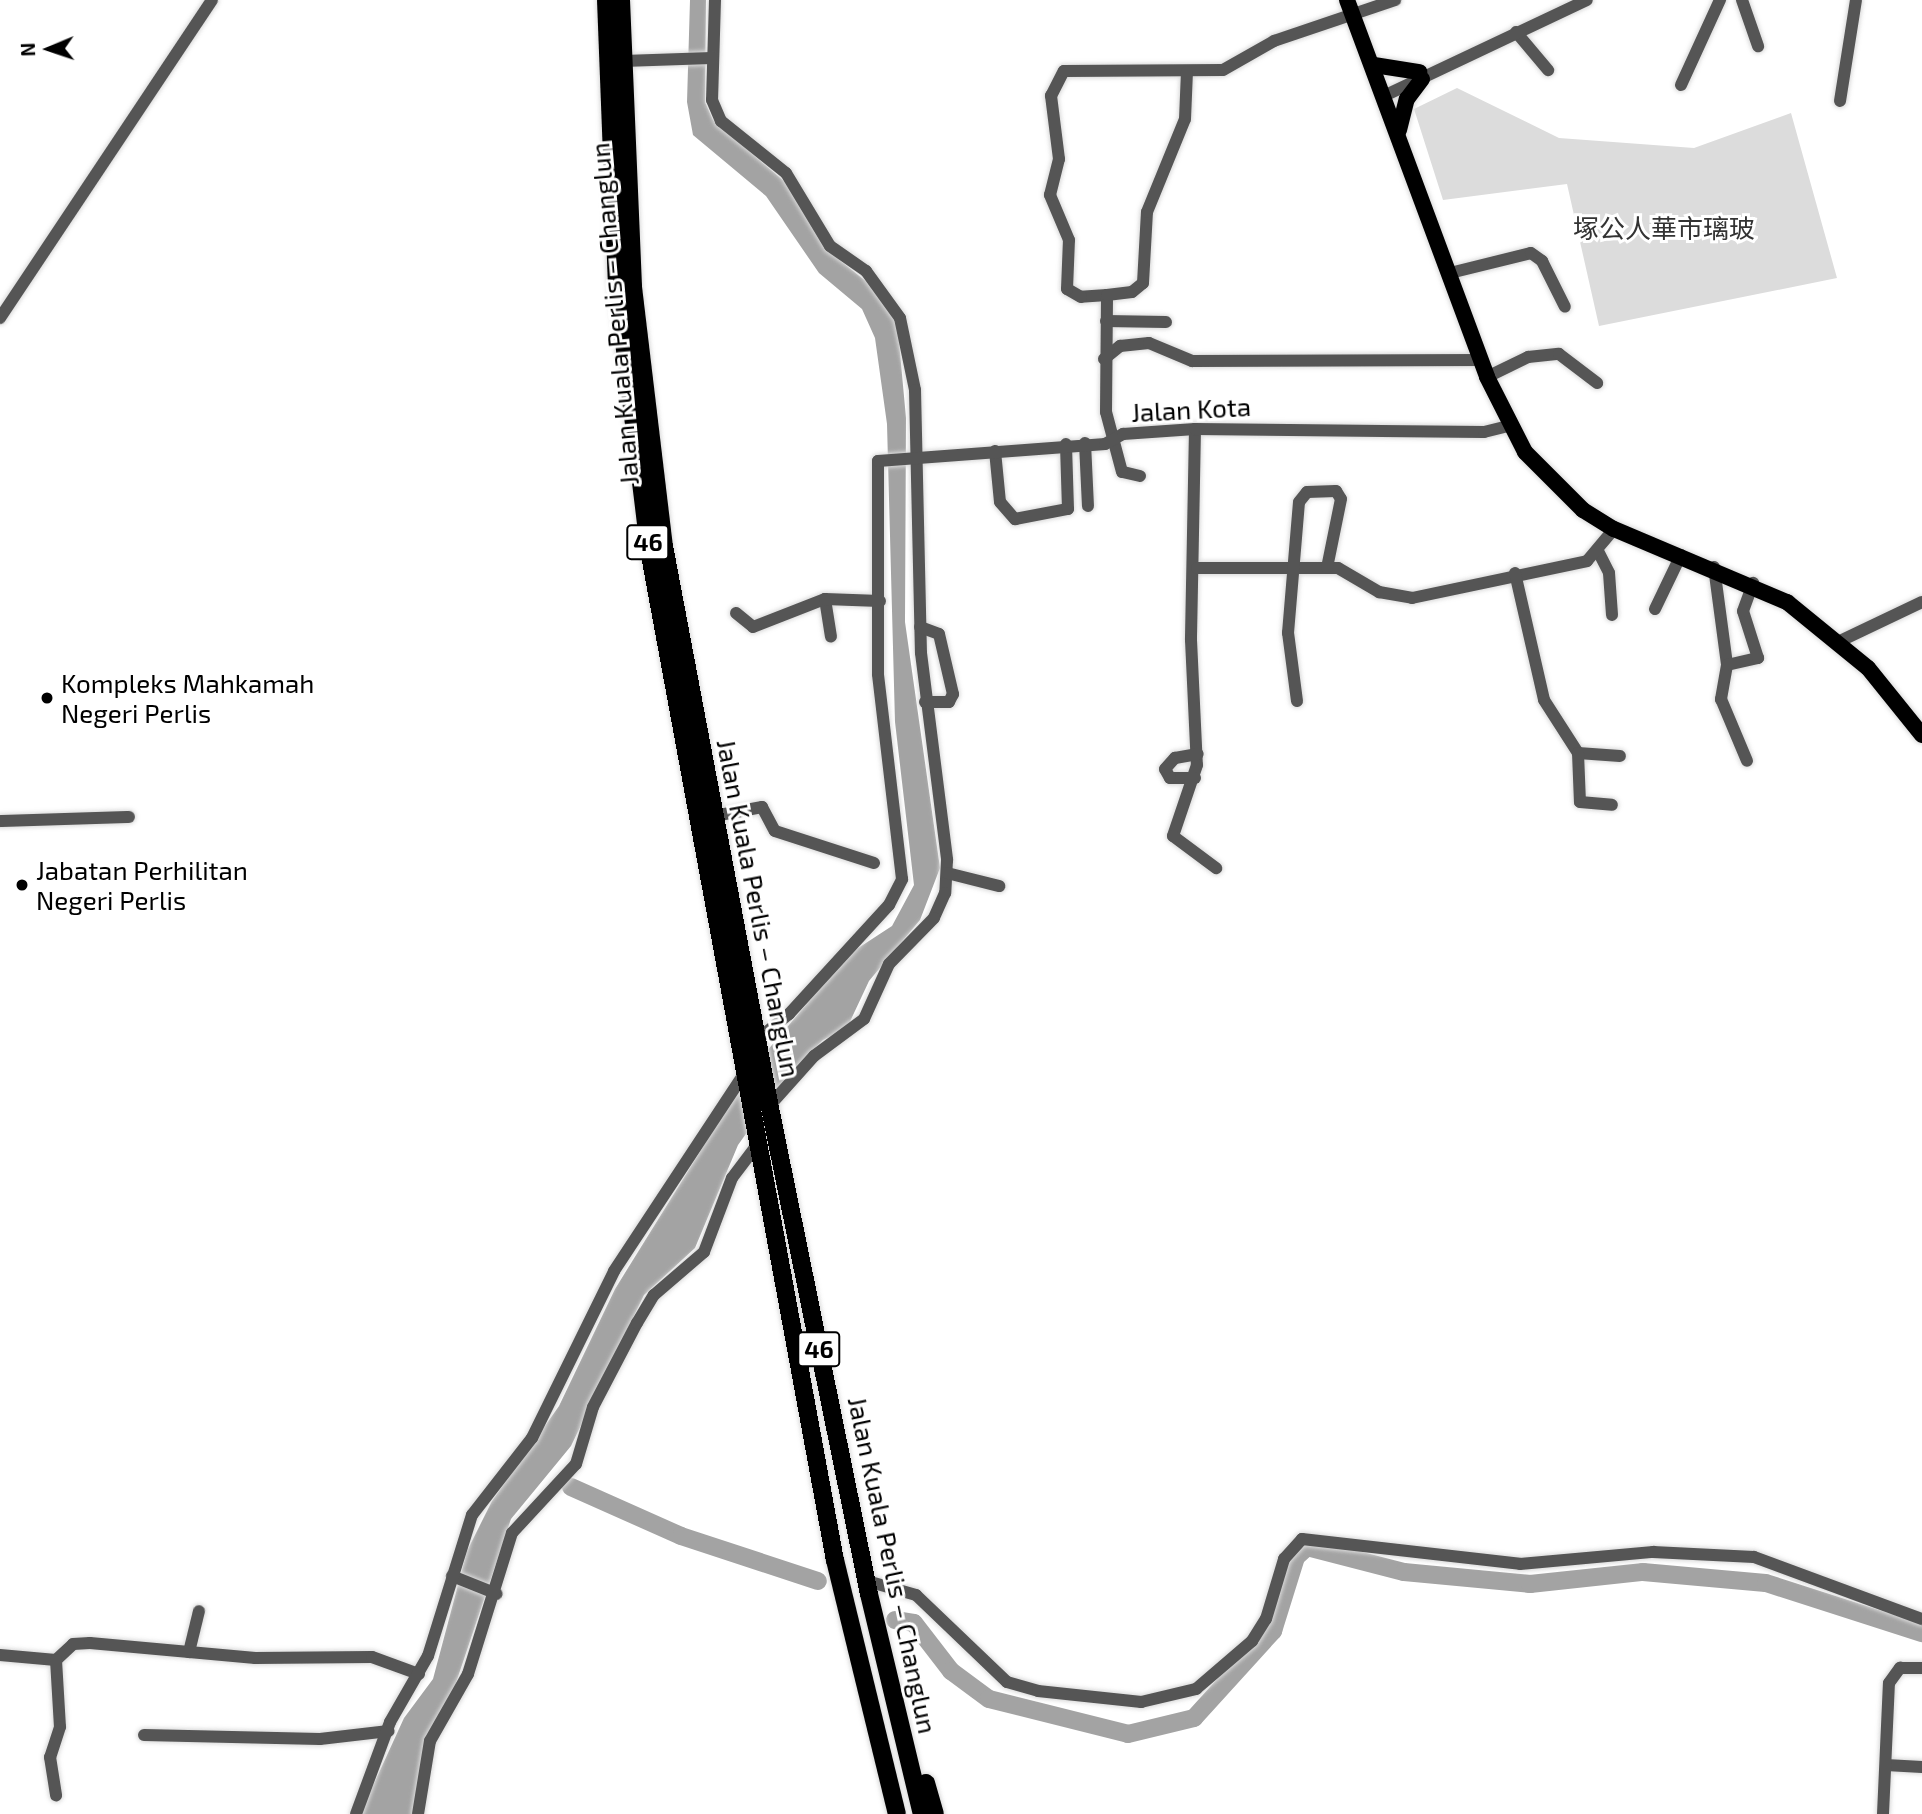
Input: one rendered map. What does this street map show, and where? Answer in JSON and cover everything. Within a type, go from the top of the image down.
[{"type":"highway","name":"Jalan Kuala Perlis – Changlun","points":[[605,0],[617,284],[636,464],[744,1075],[841,1586],[897,1814]]},
{"type":"highway","name":"Jalan Kuala Perlis – Changlun","points":[[621,0],[629,235],[653,473],[769,1104],[870,1596],[922,1814]]},
{"type":"highway","points":[[879,1629],[935,1814]]},
{"type":"highway","points":[[860,1667],[889,1814]]},
{"type":"main road","points":[[1348,0],[1508,426],[1550,481],[1614,529],[1753,583],[1838,642],[1885,685],[1922,734]]},
{"type":"main road","points":[[1374,65],[1421,75],[1407,99],[1399,130]]},
{"type":"street","points":[[0,318],[212,0]]},
{"type":"street","points":[[715,0],[710,58],[712,100],[721,121],[786,173],[830,247],[866,271],[895,305],[915,390],[914,460],[920,627],[925,702],[947,873],[934,918],[889,964],[864,1019],[814,1056],[769,1104]]},
{"type":"street","points":[[1187,72],[1185,119],[1147,212],[1143,283],[1132,292],[1081,297],[1067,289],[1069,240],[1050,195],[1059,159],[1053,87],[1064,71],[1077,68],[1187,72],[1232,67],[1274,41],[1395,0]]},
{"type":"street","points":[[1384,91],[1516,32],[1553,6],[1587,0]]},
{"type":"street","points":[[1681,85],[1720,0]]},
{"type":"street","points":[[1742,0],[1758,46]]},
{"type":"street","points":[[1840,101],[1856,0]]},
{"type":"street","points":[[1516,32],[1548,71]]},
{"type":"street","points":[[622,61],[710,58]]},
{"type":"street","points":[[1450,272],[1536,254],[1566,307]]},
{"type":"street","points":[[1107,295],[1104,359],[1113,441],[1122,472],[1140,476]]},
{"type":"street","points":[[1106,321],[1166,323]]},
{"type":"street","points":[[1104,359],[1120,346],[1149,343],[1192,361],[1481,360]]},
{"type":"street","points":[[1488,377],[1528,357],[1559,354],[1597,383]]},
{"type":"street","name":"Jalan Kota","points":[[880,601],[880,461],[1113,441],[1123,434],[1195,429],[1484,432],[1508,426]]},
{"type":"street","points":[[1195,429],[1197,568],[1191,640],[1198,754],[1195,778],[1173,836],[1216,868]]},
{"type":"street","points":[[1085,443],[1088,506]]},
{"type":"street","points":[[995,451],[1000,502],[1015,519],[1068,509],[1066,444]]},
{"type":"street","points":[[1297,701],[1287,646],[1301,495],[1336,491],[1340,522],[1327,568]]},
{"type":"street","points":[[1197,568],[1327,568],[1348,571],[1388,595],[1412,598],[1599,553],[1614,529]]},
{"type":"street","points":[[1599,553],[1609,573],[1612,615]]},
{"type":"street","points":[[1655,609],[1681,555]]},
{"type":"street","points":[[1714,567],[1727,665],[1722,703],[1747,761]]},
{"type":"street","points":[[1516,573],[1540,663],[1541,695],[1578,753],[1580,802],[1612,805]]},
{"type":"street","points":[[1727,665],[1758,658],[1743,611],[1753,583]]},
{"type":"street","points":[[825,599],[831,637]]},
{"type":"street","points":[[736,613],[747,625],[761,626],[825,599],[880,601],[880,699],[902,879],[889,905],[759,1044]]},
{"type":"street","points":[[1838,642],[1922,602]]},
{"type":"street","points":[[920,627],[939,634],[953,694],[949,702],[925,702]]},
{"type":"street","points":[[1578,753],[1620,756]]},
{"type":"street","points":[[1195,778],[1170,778],[1165,769],[1175,758],[1198,754]]},
{"type":"street","points":[[714,816],[762,807],[775,831],[874,863]]},
{"type":"street","points":[[0,821],[129,817]]},
{"type":"street","points":[[947,873],[999,886]]},
{"type":"street","points":[[356,1814],[388,1731],[419,1674],[455,1577],[471,1515],[532,1438],[614,1271],[744,1075]]},
{"type":"street","points":[[418,1814],[428,1787],[430,1741],[468,1674],[512,1533],[576,1464],[593,1407],[637,1323],[654,1295],[704,1252],[732,1178],[757,1143]]},
{"type":"street","points":[[870,1596],[916,1595],[989,1669],[1021,1688],[1141,1702],[1181,1698],[1233,1660],[1260,1630],[1283,1559],[1302,1539],[1520,1564],[1653,1552],[1754,1557],[1922,1619]]},
{"type":"street","points":[[455,1577],[494,1592]]},
{"type":"street","points":[[189,1652],[199,1611]]},
{"type":"street","points":[[0,1655],[56,1660],[79,1643],[189,1652],[372,1657],[419,1674]]},
{"type":"street","points":[[56,1660],[60,1727],[50,1757],[56,1796]]},
{"type":"street","points":[[1883,1814],[1891,1676],[1900,1668],[1922,1668]]},
{"type":"street","points":[[144,1735],[320,1739],[388,1731]]},
{"type":"street","points":[[1886,1765],[1922,1767]]},
{"type":"green space","name":"塚公人華市璃玻","points":[[1457,88],[1559,138],[1694,148],[1791,113],[1837,278],[1599,326],[1567,184],[1443,200],[1414,109]]},
{"type":"shaded area","points":[[690,0],[706,0],[705,102],[713,120],[785,182],[832,254],[878,291],[897,320],[906,418],[905,622],[940,868],[920,920],[869,981],[847,1028],[823,1040],[787,1076],[738,1145],[695,1248],[644,1295],[571,1446],[511,1519],[412,1814],[360,1814],[404,1718],[433,1679],[467,1551],[492,1501],[559,1406],[615,1289],[750,1071],[849,954],[892,926],[914,885],[895,722],[887,424],[875,338],[862,309],[819,273],[766,196],[693,135],[687,102]]},
{"type":"waterway","points":[[571,1487],[681,1536],[818,1581]]},
{"type":"waterway","points":[[895,1620],[914,1623],[951,1671],[989,1699],[1128,1734],[1194,1718],[1273,1631],[1296,1557],[1307,1547],[1404,1572],[1530,1584],[1643,1572],[1766,1583],[1922,1633]]},
{"type":"place","name":"Kompleks Mahkamah Negeri Perlis","points":[[47,698]]},
{"type":"place","name":"Jabatan Perhilitan Negeri Perlis","points":[[22,885]]}]
